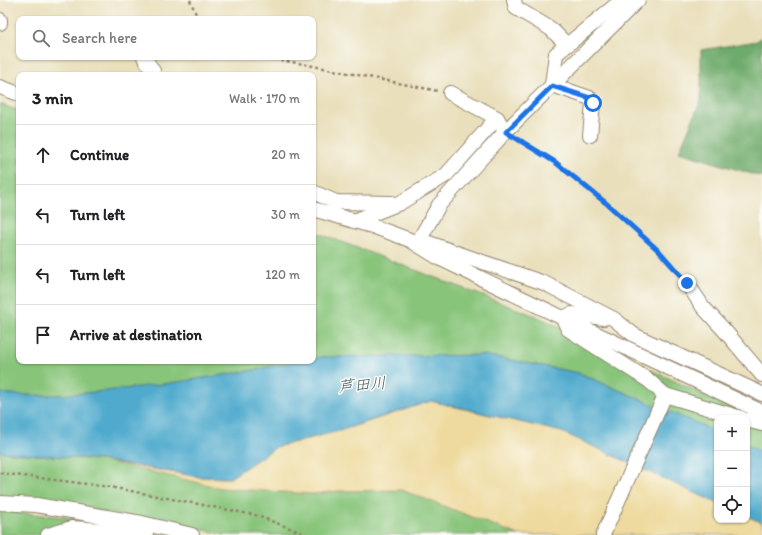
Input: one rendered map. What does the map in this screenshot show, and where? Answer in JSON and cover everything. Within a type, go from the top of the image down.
[{"type":"street","points":[[514,0],[516,8],[551,28],[567,46]]},
{"type":"street","points":[[552,86],[556,54],[622,0]]},
{"type":"street","points":[[414,242],[439,205],[506,132],[638,0]]},
{"type":"street","points":[[146,60],[153,72]]},
{"type":"street","points":[[552,86],[590,98],[593,103],[590,135]]},
{"type":"street","points":[[0,87],[16,93]]},
{"type":"street","points":[[450,93],[497,118],[506,132]]},
{"type":"street","points":[[354,221],[400,203],[446,175],[497,118]]},
{"type":"street","points":[[316,193],[336,202],[400,203]]},
{"type":"street","points":[[316,210],[372,226],[414,242],[439,258],[762,412]]},
{"type":"street","points":[[414,242],[430,242],[544,283],[614,319],[634,335],[762,394]]},
{"type":"street","points":[[687,283],[703,307],[762,375]]},
{"type":"street","points":[[563,318],[572,314],[614,319]]},
{"type":"street","points":[[563,318],[568,329],[648,380],[663,399],[729,415]]},
{"type":"street","points":[[603,535],[663,399]]},
{"type":"street","points":[[750,421],[762,424]]},
{"type":"street","points":[[0,502],[36,505],[146,530]]},
{"type":"street","points":[[48,535],[72,528],[146,530],[192,535]]},
{"type":"path","points":[[190,0],[197,16]]},
{"type":"path","points":[[278,60],[450,93]]},
{"type":"path","points":[[506,132],[555,162],[606,203],[659,251],[687,283]]},
{"type":"path","points":[[0,473],[110,487],[255,515],[308,535]]},
{"type":"green space","points":[[762,36],[762,177],[679,152],[701,100],[701,50],[757,41]]},
{"type":"green space","points":[[0,104],[16,110],[16,364],[286,364],[214,377],[109,391],[46,395],[0,393]]},
{"type":"green space","points":[[316,232],[538,317],[747,415],[714,415],[714,431],[579,373],[484,355],[316,358]]},
{"type":"green space","points":[[750,416],[762,422],[762,452],[750,446]]},
{"type":"green space","points":[[0,452],[101,460],[222,488],[313,494],[338,491],[402,490],[519,535],[223,535],[215,532],[41,501],[0,497]]},
{"type":"green space","points":[[0,511],[114,522],[167,535],[0,535]]},
{"type":"sand","points":[[431,401],[562,432],[714,502],[714,523],[750,523],[750,517],[762,523],[762,535],[519,535],[402,490],[338,491],[313,494],[221,488],[101,460],[200,477],[230,478],[276,447],[343,430]]},
{"type":"water","name":"芦田川","points":[[484,355],[579,373],[714,431],[714,502],[562,432],[431,401],[342,430],[276,447],[230,478],[200,477],[101,460],[0,452],[0,393],[43,395],[115,390],[250,371],[285,364],[316,364],[316,358]]},
{"type":"water","points":[[750,446],[762,452],[762,523],[750,517]]},
{"type":"route","points":[[593,103],[590,98],[552,86],[506,132],[555,162],[606,203],[659,251],[687,283]]}]
